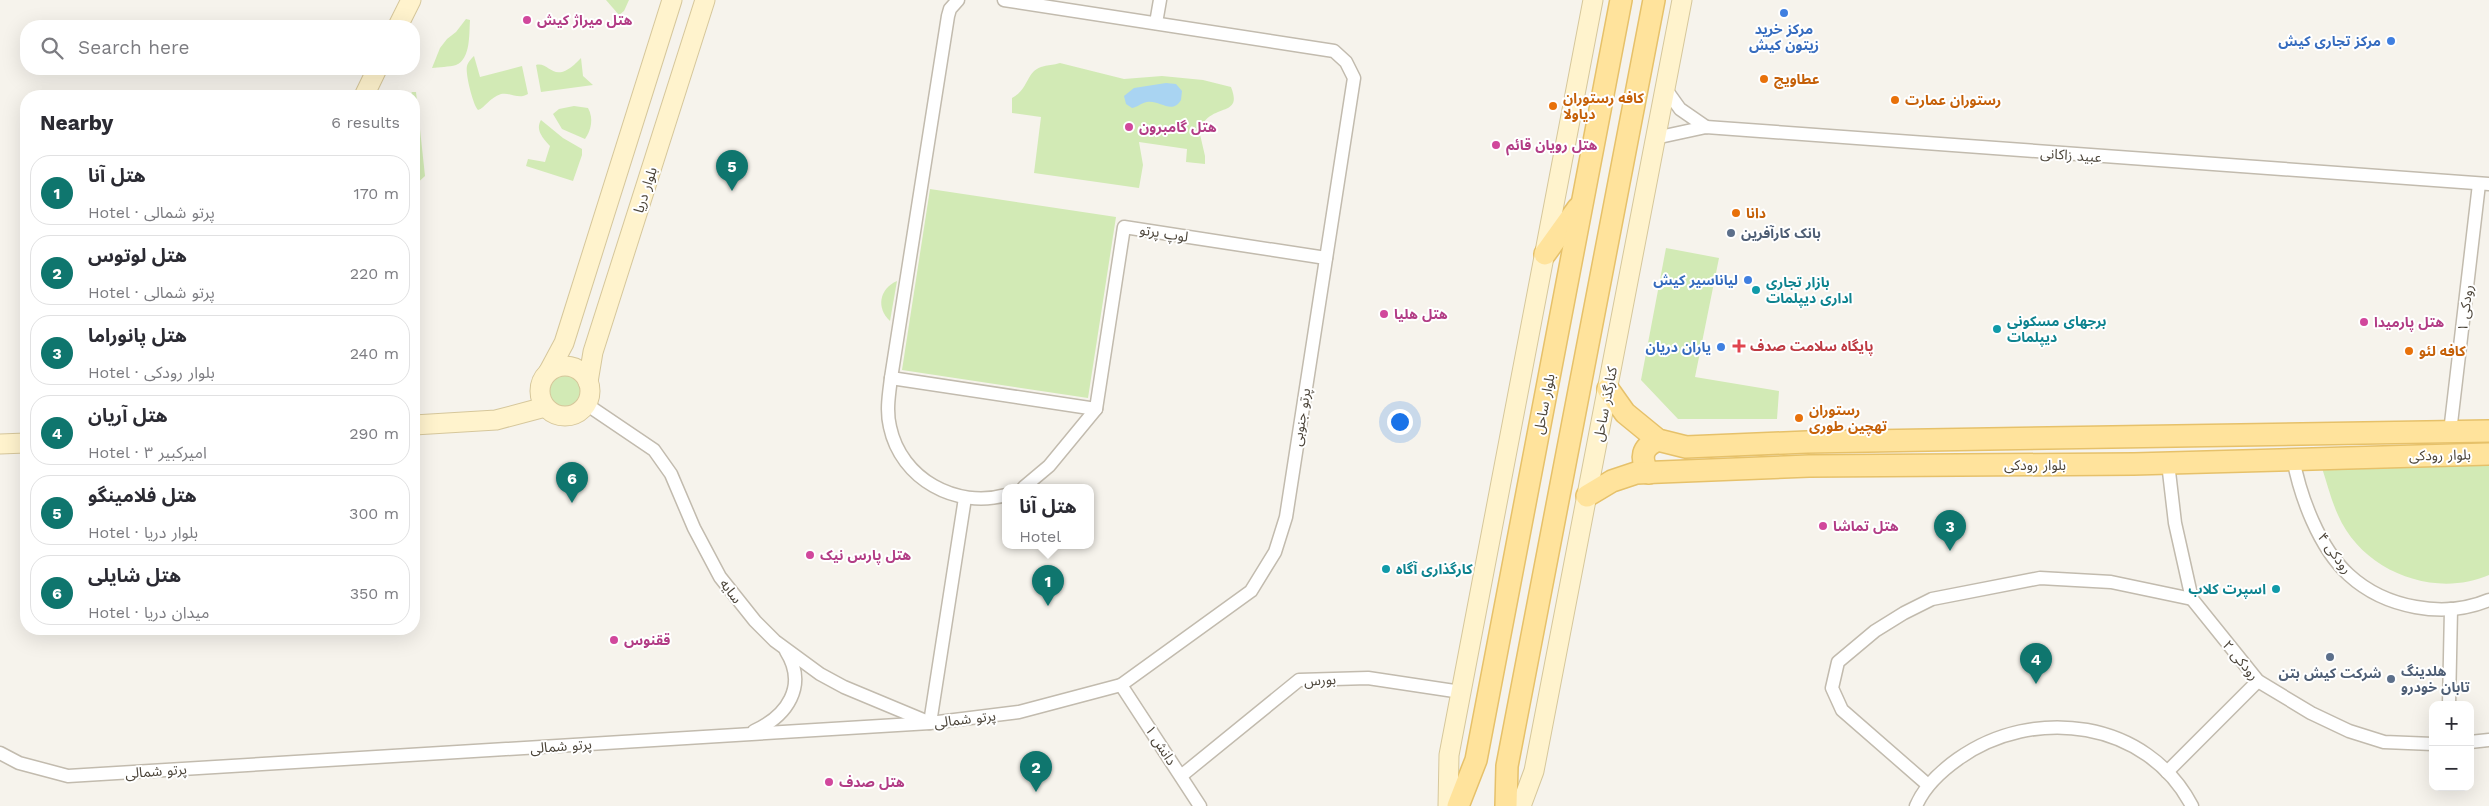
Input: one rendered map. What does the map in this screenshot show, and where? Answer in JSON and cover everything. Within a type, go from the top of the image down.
[{"type":"main road","name":"بلوار ساحل","points":[[1458,806],[1476,760],[1621,0]]},
{"type":"main road","points":[[1506,806],[1507,766],[1654,0]]},
{"type":"main road","points":[[1545,254],[1583,202]]},
{"type":"main road","name":"بلوار رودکی","points":[[1608,389],[1625,412],[1658,440],[1686,447],[1807,442],[2489,431]]},
{"type":"main road","points":[[1649,473],[1643,465],[1644,449],[1658,440]]},
{"type":"main road","name":"بلوار رودکی","points":[[1587,496],[1625,475],[1649,473],[1809,466],[2168,463],[2489,454]]},
{"type":"street","points":[[401,20],[411,0]]},
{"type":"street","points":[[549,371],[563,366],[571,366],[584,375],[590,390],[586,404],[580,410],[566,416],[551,412],[541,400],[540,384],[564,343],[672,0]]},
{"type":"street","name":"بلوار دریا","points":[[588,382],[594,352],[705,0]]},
{"type":"street","points":[[958,0],[950,8],[948,16],[891,378],[888,413],[895,443],[902,457],[923,480],[950,494],[965,498],[981,499],[1002,496]]},
{"type":"street","points":[[1004,0],[1156,23],[1160,0]]},
{"type":"street","points":[[1448,806],[1449,755],[1593,0]]},
{"type":"street","name":"کنارگذر ساحل","points":[[1521,806],[1534,771],[1682,0]]},
{"type":"street","name":"پرتو جنوبی","points":[[1122,685],[1250,591],[1275,552],[1286,517],[1354,78],[1346,62],[1334,51],[1156,23]]},
{"type":"street","points":[[367,90],[374,75]]},
{"type":"street","points":[[1665,88],[1680,109],[1706,127]]},
{"type":"street","name":"عبید زاکانی","points":[[1655,138],[1706,127],[2484,184]]},
{"type":"street","name":"رودکی ۱","points":[[2450,432],[2484,184]]},
{"type":"street","name":"لوپ پرتو","points":[[1096,409],[1124,227],[1326,258]]},
{"type":"street","points":[[891,378],[1096,409]]},
{"type":"street","name":"سایه","points":[[586,404],[654,450],[671,474],[694,528],[720,577],[755,621],[783,647],[820,674],[844,687],[930,723]]},
{"type":"street","points":[[420,425],[496,420],[545,407]]},
{"type":"street","points":[[1028,484],[1049,466],[1096,409]]},
{"type":"street","points":[[0,444],[20,443]]},
{"type":"street","name":"رودکی ۴","points":[[2293,458],[2297,479],[2307,506],[2330,552],[2348,574],[2371,590],[2400,603],[2435,610],[2478,605],[2489,600]]},
{"type":"street","name":"رودکی ۲","points":[[2168,463],[2176,523],[2192,599],[2258,681],[2311,713],[2349,731],[2384,742],[2429,744]]},
{"type":"street","points":[[930,723],[965,498]]},
{"type":"street","points":[[1928,785],[1842,710],[1832,688],[1838,662],[1875,631],[1904,612],[1932,599],[2040,578],[2112,582],[2192,599]]},
{"type":"street","points":[[2449,701],[2451,609]]},
{"type":"street","points":[[748,734],[770,724],[780,716],[792,694],[794,670],[783,647]]},
{"type":"street","name":"بورس","points":[[1181,776],[1299,680],[1368,678],[1461,692]]},
{"type":"street","points":[[2167,772],[2258,681]]},
{"type":"street","name":"پرتو شمالی","points":[[0,753],[19,763],[68,776],[930,723],[1019,712],[1122,685]]},
{"type":"street","name":"دانش ۱","points":[[1122,685],[1200,806]]},
{"type":"street","points":[[1916,806],[1928,785],[1968,752],[1992,740],[2034,728],[2070,727],[2106,734],[2138,749],[2167,772],[2192,806]]},
{"type":"street","points":[[2474,742],[2489,740]]},
{"type":"green space","points":[[606,0],[629,0],[624,11],[619,15]]},
{"type":"green space","points":[[466,19],[470,20],[468,45],[467,52],[461,62],[447,67],[432,68],[440,48]]},
{"type":"green space","points":[[474,56],[480,77],[522,66],[528,94],[518,96],[501,94],[478,110],[468,82],[467,70],[468,63]]},
{"type":"green space","points":[[581,58],[583,76],[593,85],[541,92],[536,65],[545,66],[558,72],[572,67]]},
{"type":"green space","points":[[1060,63],[1124,79],[1162,76],[1203,80],[1231,87],[1234,100],[1230,107],[1208,118],[1199,130],[1205,164],[1186,162],[1187,149],[1139,142],[1143,165],[1139,188],[1034,173],[1041,117],[1012,113],[1012,98],[1022,90],[1036,69]]},
{"type":"green space","points":[[574,106],[588,108],[590,112],[591,124],[585,139],[562,129],[553,114],[559,109]]},
{"type":"green space","points":[[541,120],[563,138],[582,149],[582,155],[573,181],[526,166],[528,159],[545,162],[550,146],[539,131]]},
{"type":"green space","points":[[420,129],[425,176],[420,181]]},
{"type":"green space","points":[[930,189],[1116,217],[1088,398],[902,370]]},
{"type":"green space","points":[[1666,248],[1719,258],[1695,377],[1779,391],[1777,419],[1678,419],[1641,380]]},
{"type":"green space","points":[[897,281],[890,321],[881,305],[882,299],[886,289]]},
{"type":"green space","points":[[565,373],[578,378],[583,391],[578,404],[565,409],[552,404],[547,391],[552,378]]},
{"type":"green space","points":[[2489,464],[2489,575],[2468,582],[2446,584],[2423,581],[2402,575],[2382,565],[2364,551],[2349,535],[2338,515],[2322,468]]},
{"type":"water","points":[[1166,83],[1176,84],[1182,91],[1181,100],[1174,106],[1170,107],[1147,102],[1132,108],[1126,104],[1124,96],[1134,88]]},
{"type":"place","name":"مرکز خرید زیتون کیش","points":[[1784,13]]},
{"type":"place","name":"هتل میراژ کیش","points":[[527,20]]},
{"type":"place","name":"مرکز تجاری کیش","points":[[2391,41]]},
{"type":"place","name":"عطاویچ","points":[[1764,79]]},
{"type":"place","name":"رستوران عمارت","points":[[1895,100]]},
{"type":"place","name":"کافه رستوران دیاولا","points":[[1553,106]]},
{"type":"place","name":"هتل گامبرون","points":[[1129,127]]},
{"type":"place","name":"هتل رویان قائم","points":[[1496,145]]},
{"type":"place","name":"هتل فلامینگو","points":[[732,191]]},
{"type":"place","name":"دانا","points":[[1736,213]]},
{"type":"place","name":"بانک کارآفرین","points":[[1731,233]]},
{"type":"place","name":"لیاناسیر کیش","points":[[1748,280]]},
{"type":"place","name":"بازار تجاری اداری دیپلمات","points":[[1756,290]]},
{"type":"place","name":"هتل هلیا","points":[[1384,314]]},
{"type":"place","name":"هتل پارمیدا","points":[[2364,322]]},
{"type":"place","name":"برجهای مسکونی دیپلمات","points":[[1997,329]]},
{"type":"place","name":"پایگاه سلامت صدف","points":[[1739,346]]},
{"type":"place","name":"یاران دریان","points":[[1721,347]]},
{"type":"place","name":"کافه لئو","points":[[2409,351]]},
{"type":"place","name":"رستوران تهچین طوری","points":[[1799,418]]},
{"type":"place","name":"هتل شایلی","points":[[572,503]]},
{"type":"place","name":"هتل تماشا","points":[[1823,526]]},
{"type":"place","name":"هتل پانوراما","points":[[1950,551]]},
{"type":"place","name":"هتل پارس نیک","points":[[810,555]]},
{"type":"place","name":"کارگذاری آگاه","points":[[1386,569]]},
{"type":"place","name":"اسپرت کلاب","points":[[2276,589]]},
{"type":"place","name":"هتل آنا","points":[[1048,606]]},
{"type":"place","name":"ققنوس","points":[[614,640]]},
{"type":"place","name":"شرکت کیش بتن","points":[[2330,657]]},
{"type":"place","name":"هلدینگ تابان خودرو","points":[[2391,679]]},
{"type":"place","name":"هتل آریان","points":[[2036,684]]},
{"type":"place","name":"هتل صدف","points":[[829,782]]},
{"type":"place","name":"هتل لوتوس","points":[[1036,792]]}]
